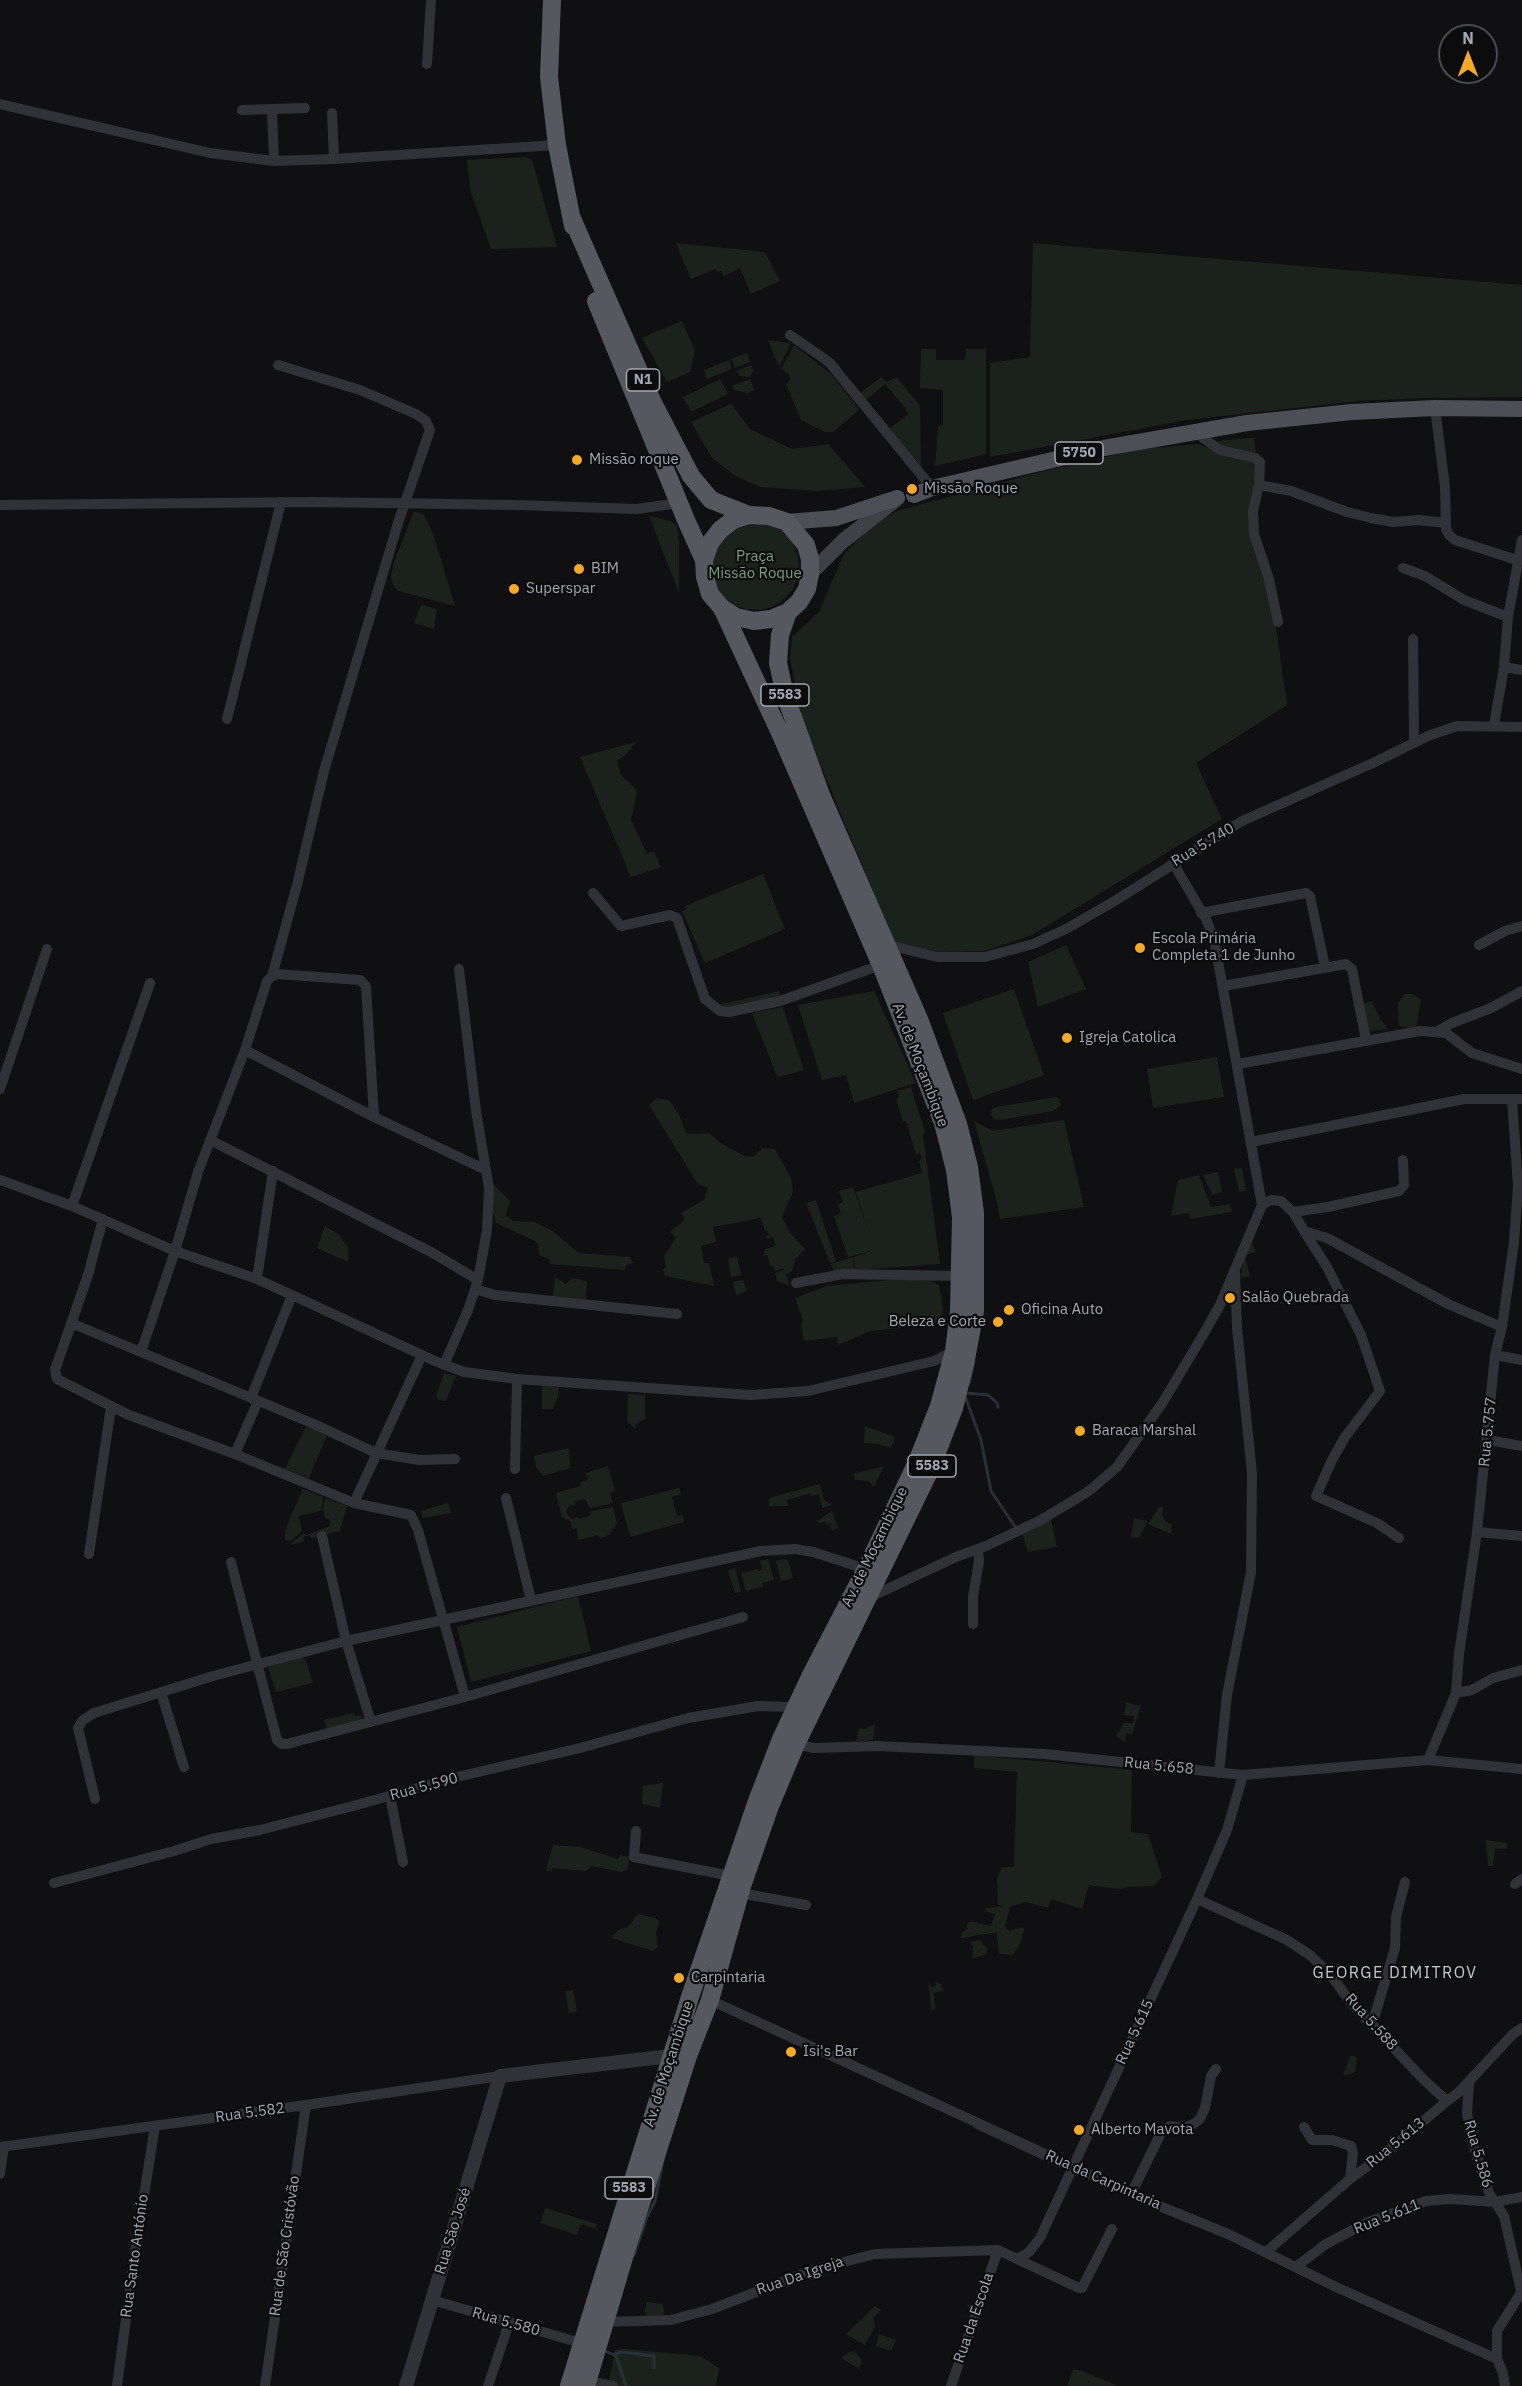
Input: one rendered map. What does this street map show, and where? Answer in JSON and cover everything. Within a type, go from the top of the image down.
[{"type":"highway","name":"N1","points":[[552,0],[549,77],[557,145],[571,216],[586,273],[606,328],[704,560],[705,577],[710,594],[722,608]]},
{"type":"highway","name":"N1","points":[[571,216],[652,403],[691,476],[711,500],[749,515],[769,516],[787,522]]},
{"type":"highway","points":[[704,560],[710,543],[720,530],[733,520],[749,515]]},
{"type":"highway","points":[[722,608],[736,617],[754,621],[771,619],[788,612],[799,602],[807,589],[810,559],[806,545],[787,522]]},
{"type":"highway","name":"Av. de Moçambique","points":[[587,2384],[730,1876],[757,1801],[796,1707],[866,1569],[921,1453],[939,1406],[954,1351],[959,1311],[961,1217],[955,1170],[943,1122],[881,965],[781,735],[722,608]]},
{"type":"highway","name":"Av. de Moçambique","points":[[569,2386],[580,2343],[680,2055],[710,2000],[740,1893],[770,1806],[796,1744],[931,1468],[954,1408],[975,1311],[975,1213],[969,1167],[958,1124],[944,1081],[888,945],[821,795],[785,695],[778,663],[780,635],[788,612]]},
{"type":"main road","name":"5750","points":[[787,522],[836,518],[932,488],[1104,447],[1218,428],[1323,414],[1435,408],[1522,409]]},
{"type":"main road","points":[[810,574],[843,541],[897,498]]},
{"type":"street","points":[[427,64],[430,0]]},
{"type":"street","points":[[0,104],[210,153],[274,160],[334,159],[557,145]]},
{"type":"street","points":[[243,110],[305,108]]},
{"type":"street","points":[[272,109],[274,160]]},
{"type":"street","points":[[332,113],[334,159]]},
{"type":"street","points":[[790,335],[829,363],[932,488]]},
{"type":"street","points":[[272,976],[297,885],[324,771],[404,504],[430,430],[426,421],[416,414],[360,390],[278,365]]},
{"type":"street","points":[[1435,408],[1449,535],[1455,540],[1520,561]]},
{"type":"street","points":[[1196,433],[1220,450],[1258,460],[1261,465],[1254,511],[1254,534],[1269,579],[1278,622]]},
{"type":"street","points":[[1259,485],[1291,491],[1347,512],[1371,518],[1393,522],[1419,520],[1446,523]]},
{"type":"street","points":[[0,505],[280,502],[637,509],[679,503]]},
{"type":"street","points":[[227,719],[280,502]]},
{"type":"street","points":[[1494,725],[1504,668],[1508,617],[1522,540]]},
{"type":"street","points":[[1403,568],[1425,576],[1464,600],[1508,617]]},
{"type":"street","points":[[1413,639],[1414,742]]},
{"type":"street","points":[[1504,668],[1522,670]]},
{"type":"street","name":"Rua 5.740","points":[[888,945],[937,957],[985,957],[1033,944],[1103,907],[1242,821],[1373,763],[1414,742],[1457,726],[1494,725],[1522,728]]},
{"type":"street","points":[[868,1598],[956,1557],[978,1550],[1055,1512],[1089,1491],[1117,1467],[1163,1402],[1220,1305],[1262,1205],[1214,939],[1206,919],[1173,863]]},
{"type":"street","points":[[593,893],[621,926],[670,915],[677,918],[705,999],[720,1011],[729,1012],[780,1000],[881,965]]},
{"type":"street","points":[[1201,913],[1306,893],[1310,896],[1325,967]]},
{"type":"street","points":[[1479,945],[1505,931],[1522,926]]},
{"type":"street","points":[[0,1089],[47,949]]},
{"type":"street","points":[[1222,986],[1346,964],[1352,969],[1366,1041]]},
{"type":"street","points":[[444,1365],[477,1284],[487,1230],[489,1188],[476,1112],[459,969]]},
{"type":"street","points":[[141,1352],[210,1140],[245,1050],[267,981],[272,976],[277,974],[360,980],[366,986],[374,1117]]},
{"type":"street","points":[[72,1206],[150,983]]},
{"type":"street","points":[[1436,1032],[1452,1023],[1491,1008],[1522,991]]},
{"type":"street","points":[[1238,1064],[1420,1031],[1451,1035],[1472,1053],[1522,1069]]},
{"type":"street","points":[[245,1050],[374,1117],[486,1170]]},
{"type":"street","points":[[1251,1142],[1464,1099],[1517,1099]]},
{"type":"street","name":"Rua 5.757","points":[[1428,1760],[1456,1693],[1459,1654],[1488,1440],[1496,1355],[1510,1273],[1520,1187],[1517,1099]]},
{"type":"street","points":[[210,1140],[430,1252],[477,1284],[518,1298],[677,1314]]},
{"type":"street","points":[[1293,1212],[1328,1207],[1399,1191],[1404,1185],[1402,1160]]},
{"type":"street","points":[[257,1278],[273,1171]]},
{"type":"street","points":[[0,1180],[72,1206],[175,1251],[257,1278],[444,1365],[464,1372],[517,1379],[750,1395],[808,1391],[934,1361],[954,1351]]},
{"type":"street","points":[[1262,1205],[1271,1200],[1281,1201],[1293,1212],[1327,1267],[1361,1335],[1380,1391],[1345,1437],[1316,1496],[1377,1522],[1399,1538]]},
{"type":"street","points":[[103,1219],[88,1275],[55,1370],[57,1379],[111,1407],[235,1454],[354,1503],[411,1515],[418,1530],[465,1697]]},
{"type":"street","points":[[1304,1231],[1327,1238],[1448,1304],[1502,1327]]},
{"type":"street","points":[[1219,1773],[1227,1695],[1251,1572],[1252,1473],[1237,1328],[1235,1270]]},
{"type":"street","points":[[1510,1273],[1522,1274]]},
{"type":"street","points":[[796,1283],[843,1274],[960,1276]]},
{"type":"street","points":[[235,1454],[292,1295]]},
{"type":"street","points":[[71,1323],[314,1424],[376,1453],[419,1460],[455,1459]]},
{"type":"street","points":[[354,1503],[422,1355]]},
{"type":"street","points":[[1496,1355],[1522,1360]]},
{"type":"street","points":[[515,1469],[517,1379]]},
{"type":"street","points":[[89,1554],[111,1407]]},
{"type":"street","points":[[1488,1440],[1522,1446]]},
{"type":"street","points":[[506,1498],[531,1600]]},
{"type":"street","points":[[1477,1532],[1522,1536]]},
{"type":"street","points":[[322,1536],[346,1641],[371,1722]]},
{"type":"street","points":[[95,1799],[78,1728],[83,1720],[94,1713],[161,1692],[346,1641],[761,1551],[795,1549],[813,1552],[866,1569]]},
{"type":"street","points":[[973,1624],[978,1550]]},
{"type":"street","points":[[231,1562],[277,1740],[282,1744],[465,1697],[743,1617]]},
{"type":"street","points":[[1456,1693],[1472,1690],[1493,1678],[1522,1670]]},
{"type":"street","points":[[161,1692],[184,1767]]},
{"type":"street","name":"Rua 5.590","points":[[54,1882],[211,1839],[267,1828],[717,1711],[758,1706],[796,1707]]},
{"type":"street","name":"Rua 5.658","points":[[796,1744],[814,1748],[878,1746],[1045,1754],[1243,1775],[1428,1760],[1522,1769]]},
{"type":"street","name":"Rua 5.615","points":[[1017,2259],[1029,2252],[1040,2238],[1197,1899],[1227,1830],[1243,1775]]},
{"type":"street","points":[[390,1796],[403,1862]]},
{"type":"street","points":[[636,1831],[634,1857],[730,1876]]},
{"type":"street","points":[[1372,2025],[1395,1948],[1396,1917],[1405,1882]]},
{"type":"street","points":[[740,1893],[807,1905]]},
{"type":"street","name":"Rua 5.588","points":[[1197,1899],[1287,1940],[1310,1955],[1330,1974],[1352,2004],[1447,2101]]},
{"type":"street","name":"Rua da Carpintaria","points":[[710,2000],[1497,2359]]},
{"type":"street","name":"Rua 5.613","points":[[1266,2252],[1350,2179],[1387,2152],[1469,2083],[1513,2034],[1522,2028]]},
{"type":"street","points":[[500,2076],[680,2055]]},
{"type":"street","points":[[1131,2194],[1162,2131],[1170,2126],[1183,2128],[1200,2119],[1205,2108],[1211,2076],[1216,2069]]},
{"type":"street","name":"Rua 5.582","points":[[2,2147],[500,2076]]},
{"type":"street","name":"Rua São José","points":[[406,2386],[500,2076]]},
{"type":"street","name":"Rua 5.586","points":[[1469,2083],[1467,2113],[1472,2141],[1489,2193],[1504,2216],[1522,2291]]},
{"type":"street","name":"Rua de São Cristóvão","points":[[265,2386],[306,2105]]},
{"type":"street","name":"Rua Santo António","points":[[117,2386],[155,2126]]},
{"type":"street","points":[[1304,2127],[1312,2140],[1332,2140],[1350,2146],[1353,2153],[1350,2179]]},
{"type":"street","points":[[0,2174],[2,2147]]},
{"type":"street","name":"Rua 5.611","points":[[1297,2266],[1326,2244],[1366,2223],[1426,2201],[1459,2199],[1495,2202],[1522,2197]]},
{"type":"street","points":[[998,2250],[1082,2288],[1112,2229]]},
{"type":"street","name":"Rua Da Igreja","points":[[605,2322],[671,2320],[712,2309],[816,2268],[875,2254],[998,2250]]},
{"type":"street","name":"Rua da Escola","points":[[951,2386],[998,2250]]},
{"type":"street","points":[[1512,2386],[1497,2359],[1497,2331],[1522,2291]]},
{"type":"street","name":"Rua 5.580","points":[[432,2300],[580,2343]]},
{"type":"street","points":[[488,2386],[508,2323]]},
{"type":"street","points":[[1503,2373],[1505,2386]]},
{"type":"street","points":[[587,2384],[613,2386]]},
{"type":"green space","points":[[526,157],[532,160],[557,247],[491,249],[470,189],[467,160]]},
{"type":"green space","points":[[676,243],[765,252],[780,281],[751,294],[740,268],[724,276],[721,271],[717,272],[715,269],[691,279]]},
{"type":"green space","points":[[1033,243],[1522,285],[1522,397],[1358,401],[1187,420],[990,457],[990,363],[1030,357]]},
{"type":"green space","points":[[682,321],[695,351],[690,372],[667,382],[642,338]]},
{"type":"green space","points":[[768,340],[791,343],[779,367]]},
{"type":"green space","points":[[794,345],[831,374],[858,408],[858,411],[833,432],[825,432],[801,420],[786,384],[790,380],[789,374],[781,369]]},
{"type":"green space","points":[[921,349],[936,349],[936,360],[965,360],[966,349],[986,349],[986,454],[935,466],[938,426],[943,425],[943,390],[920,388]]},
{"type":"green space","points":[[747,353],[750,362],[735,368],[731,359]]},
{"type":"green space","points":[[729,360],[732,369],[707,379],[704,370]]},
{"type":"green space","points":[[751,365],[754,371],[749,377],[739,376],[736,371]]},
{"type":"green space","points":[[881,377],[886,382],[897,377],[920,406],[921,466],[889,429],[908,414],[906,409],[885,384],[866,400],[860,393]]},
{"type":"green space","points":[[720,379],[728,394],[691,412],[683,397]]},
{"type":"green space","points":[[750,379],[754,390],[748,393],[734,390],[732,386]]},
{"type":"green space","points":[[731,404],[750,429],[792,449],[828,444],[865,487],[817,491],[760,487],[734,475],[712,458],[691,422]]},
{"type":"green space","points":[[1254,438],[1256,455],[1214,444],[1224,440]]},
{"type":"green space","points":[[1197,444],[1257,464],[1252,512],[1273,606],[1287,705],[1196,763],[1222,819],[1032,935],[985,951],[937,952],[894,942],[803,723],[790,659],[792,637],[819,612],[843,556],[867,529],[897,511],[1040,472],[1141,449]]},
{"type":"green space","points":[[414,511],[424,515],[433,534],[455,606],[398,591],[393,585],[391,576],[393,565]]},
{"type":"green space","points":[[649,516],[677,525],[679,593]]},
{"type":"green space","name":"Praça Missão Roque","points":[[755,522],[772,526],[786,535],[795,549],[799,566],[795,583],[786,597],[772,606],[755,610],[738,606],[724,597],[715,583],[711,566],[715,549],[724,535],[738,526]]},
{"type":"green space","points":[[421,605],[437,609],[434,629],[414,623]]},
{"type":"green space","points":[[636,742],[625,756],[617,760],[621,775],[635,788],[637,793],[631,820],[647,854],[654,851],[661,867],[631,877],[580,757]]},
{"type":"green space","points":[[763,874],[785,929],[705,963],[682,911],[686,909],[685,906]]},
{"type":"green space","points":[[1066,945],[1086,989],[1038,1007],[1028,962]]},
{"type":"green space","points":[[1014,989],[1044,1075],[973,1100],[943,1013]]},
{"type":"green space","points":[[779,991],[782,997],[733,1008],[718,1005]]},
{"type":"green space","points":[[874,991],[916,1083],[854,1103],[846,1075],[822,1080],[798,1005]]},
{"type":"green space","points":[[1405,994],[1412,994],[1421,1000],[1416,1029],[1399,1026],[1398,1003]]},
{"type":"green space","points":[[1372,1001],[1388,1029],[1367,1032],[1361,1004]]},
{"type":"green space","points":[[783,1007],[804,1070],[779,1077],[752,1013]]},
{"type":"green space","points":[[1217,1057],[1224,1097],[1153,1108],[1147,1069]]},
{"type":"green space","points":[[911,1087],[925,1133],[923,1134],[940,1264],[855,1270],[854,1257],[874,1250],[848,1257],[834,1216],[841,1214],[838,1204],[843,1202],[839,1191],[853,1187],[868,1231],[856,1192],[922,1173],[920,1153],[916,1154],[906,1121],[903,1122],[896,1099],[899,1097],[897,1091]]},
{"type":"green space","points":[[1056,1097],[1061,1105],[1053,1111],[1000,1120],[994,1119],[991,1115],[992,1109],[996,1107]]},
{"type":"green space","points":[[657,1098],[670,1101],[688,1134],[709,1133],[722,1144],[745,1156],[753,1157],[762,1148],[775,1149],[791,1178],[793,1192],[782,1217],[790,1233],[805,1249],[795,1259],[792,1271],[786,1274],[790,1286],[777,1281],[775,1273],[784,1268],[775,1271],[773,1265],[770,1266],[768,1255],[764,1256],[765,1249],[776,1246],[773,1237],[766,1238],[769,1235],[768,1231],[765,1231],[761,1218],[713,1227],[716,1242],[701,1246],[704,1263],[709,1263],[714,1286],[665,1276],[664,1256],[676,1238],[670,1231],[685,1220],[681,1213],[704,1200],[708,1188],[698,1184],[649,1105]]},
{"type":"green space","points":[[1064,1120],[1084,1207],[1000,1219],[974,1121],[993,1131]]},
{"type":"green space","points":[[1242,1168],[1246,1191],[1239,1192],[1234,1169]]},
{"type":"green space","points":[[1218,1172],[1222,1192],[1213,1196],[1203,1175]]},
{"type":"green space","points":[[1199,1175],[1211,1207],[1230,1204],[1232,1212],[1190,1219],[1189,1213],[1171,1216],[1178,1180]]},
{"type":"green space","points":[[492,1183],[510,1201],[506,1215],[513,1221],[534,1222],[551,1230],[579,1253],[630,1257],[633,1263],[626,1265],[625,1270],[550,1264],[550,1260],[539,1255],[538,1244],[535,1241],[496,1223],[493,1212]]},
{"type":"green space","points":[[816,1200],[836,1261],[830,1263],[806,1203]]},
{"type":"green space","points":[[325,1226],[338,1234],[348,1247],[348,1262],[317,1248]]},
{"type":"green space","points":[[1251,1241],[1256,1252],[1245,1255],[1250,1276],[1240,1278],[1245,1253]]},
{"type":"green space","points":[[737,1257],[741,1275],[731,1277],[728,1259]]},
{"type":"green space","points":[[853,1257],[854,1271],[834,1272],[831,1264]]},
{"type":"green space","points":[[555,1277],[566,1284],[572,1278],[587,1281],[586,1299],[553,1296]]},
{"type":"green space","points":[[921,1277],[939,1285],[943,1308],[942,1324],[870,1331],[838,1345],[837,1337],[804,1341],[801,1326],[803,1320],[795,1298],[827,1286]]},
{"type":"green space","points":[[743,1280],[747,1291],[736,1295],[733,1282]]},
{"type":"green space","points":[[444,1373],[456,1376],[446,1401],[438,1400],[436,1396]]},
{"type":"green space","points":[[542,1385],[559,1387],[553,1409],[542,1409]]},
{"type":"green space","points":[[628,1394],[645,1395],[645,1420],[635,1424],[636,1429],[627,1422]]},
{"type":"green space","points":[[307,1424],[327,1435],[309,1478],[285,1469]]},
{"type":"green space","points":[[865,1426],[895,1437],[891,1448],[864,1443]]},
{"type":"green space","points":[[569,1448],[570,1468],[543,1476],[536,1467],[534,1456]]},
{"type":"green space","points":[[608,1466],[615,1491],[610,1493],[613,1503],[590,1508],[585,1499],[575,1501],[575,1505],[569,1506],[566,1512],[571,1519],[579,1517],[579,1519],[590,1516],[592,1511],[613,1507],[617,1524],[609,1535],[578,1540],[577,1528],[573,1529],[570,1521],[562,1517],[556,1493],[581,1486],[580,1483],[588,1480],[586,1473]]},
{"type":"green space","points":[[884,1466],[874,1487],[868,1481],[855,1480],[854,1474]]},
{"type":"green space","points":[[820,1484],[824,1500],[832,1505],[822,1508],[819,1494],[812,1496],[811,1493],[787,1500],[788,1506],[769,1506],[769,1498]]},
{"type":"green space","points":[[679,1488],[681,1494],[672,1497],[677,1516],[683,1515],[684,1522],[630,1537],[621,1503]]},
{"type":"green space","points":[[303,1489],[323,1497],[321,1511],[299,1516],[302,1531],[291,1541],[285,1540],[285,1530]]},
{"type":"green space","points":[[325,1498],[347,1506],[340,1531],[311,1538],[309,1535],[303,1537],[304,1541],[291,1545],[303,1534],[307,1535],[330,1526],[330,1520],[325,1518],[323,1510]]},
{"type":"green space","points":[[448,1503],[451,1513],[423,1518],[421,1511]]},
{"type":"green space","points":[[1160,1506],[1163,1508],[1162,1514],[1165,1521],[1172,1525],[1171,1534],[1148,1524]]},
{"type":"green space","points":[[832,1511],[838,1528],[832,1530],[830,1523],[826,1525],[825,1522],[817,1521]]},
{"type":"green space","points":[[1134,1518],[1148,1521],[1139,1538],[1131,1537]]},
{"type":"green space","points":[[1051,1520],[1057,1547],[1028,1552],[1022,1533]]},
{"type":"green space","points":[[768,1559],[774,1580],[762,1583],[763,1587],[746,1591],[741,1573],[762,1570],[760,1561]]},
{"type":"green space","points":[[788,1560],[793,1578],[781,1581],[776,1561]]},
{"type":"green space","points":[[735,1568],[741,1592],[735,1593],[728,1570]]},
{"type":"green space","points":[[578,1596],[591,1651],[471,1682],[457,1627]]},
{"type":"green space","points":[[301,1656],[306,1661],[313,1683],[276,1692],[268,1667]]},
{"type":"green space","points":[[1126,1702],[1141,1706],[1132,1734],[1126,1733],[1125,1742],[1116,1736],[1124,1723],[1133,1723],[1134,1716],[1124,1715]]},
{"type":"green space","points":[[354,1713],[355,1716],[361,1715],[362,1721],[327,1731],[324,1720]]},
{"type":"green space","points":[[875,1724],[873,1740],[856,1741],[859,1728],[864,1729]]},
{"type":"green space","points":[[974,1755],[1132,1770],[1131,1832],[1148,1834],[1162,1877],[1154,1886],[1119,1889],[1089,1885],[1082,1909],[1051,1899],[1048,1908],[1026,1902],[1010,1907],[1005,1926],[1009,1931],[1023,1927],[1024,1930],[1019,1946],[1013,1955],[999,1954],[997,1932],[961,1938],[962,1932],[967,1929],[970,1921],[991,1926],[995,1914],[984,1911],[986,1908],[1004,1906],[998,1905],[997,1878],[1002,1867],[1014,1867],[1017,1772],[974,1768]]},
{"type":"green space","points":[[663,1783],[660,1808],[642,1804],[643,1786]]},
{"type":"green space","points":[[1486,1840],[1507,1843],[1507,1849],[1495,1848],[1493,1866],[1488,1866]]},
{"type":"green space","points":[[553,1845],[580,1847],[618,1859],[620,1855],[629,1857],[628,1869],[622,1872],[591,1866],[587,1871],[552,1868],[551,1872],[546,1870]]},
{"type":"green space","points":[[638,1914],[656,1918],[659,1922],[656,1933],[658,1947],[653,1951],[611,1938],[618,1930],[628,1927]]},
{"type":"green space","points":[[979,1940],[987,1948],[986,1954],[972,1959],[973,1947],[970,1942]]},
{"type":"green space","points":[[928,1979],[930,1986],[935,1987],[936,1982],[941,1984],[943,1990],[934,1993],[935,2009],[931,2010]]},
{"type":"green space","points":[[573,1990],[577,2012],[569,2013],[565,1991]]},
{"type":"green space","points":[[1350,2056],[1355,2056],[1357,2059],[1355,2072],[1343,2076]]},
{"type":"green space","points":[[545,2208],[597,2224],[595,2229],[581,2224],[577,2235],[541,2223]]},
{"type":"green space","points":[[646,2302],[663,2304],[664,2315],[648,2317],[645,2314]]},
{"type":"green space","points":[[875,2306],[881,2310],[873,2318],[875,2327],[865,2345],[846,2334]]},
{"type":"green space","points":[[879,2334],[896,2340],[891,2351],[876,2346]]},
{"type":"green space","points":[[615,2350],[700,2356],[719,2368],[716,2386],[608,2386]]},
{"type":"green space","points":[[854,2351],[862,2360],[859,2369],[841,2358]]},
{"type":"green space","points":[[1073,2369],[1082,2371],[1118,2386],[1067,2386]]},
{"type":"waterway","points":[[969,1384],[974,1362]]},
{"type":"waterway","points":[[966,1393],[988,1395],[998,1407]]},
{"type":"waterway","points":[[965,1396],[981,1440],[991,1491],[1016,1528]]},
{"type":"waterway","points":[[975,2127],[1061,2167]]},
{"type":"waterway","points":[[634,2255],[655,2201],[663,2161]]},
{"type":"waterway","points":[[605,2351],[616,2356],[626,2386]]},
{"type":"waterway","points":[[615,2354],[622,2352],[654,2356],[654,2368]]},
{"type":"place","name":"Missão roque","points":[[577,460]]},
{"type":"place","name":"Missão Roque","points":[[912,489]]},
{"type":"place","name":"BIM","points":[[579,569]]},
{"type":"place","name":"Superspar","points":[[514,589]]},
{"type":"place","name":"Escola Primária Completa 1 de Junho","points":[[1140,948]]},
{"type":"place","name":"Igreja Catolica","points":[[1067,1038]]},
{"type":"place","name":"Salão Quebrada","points":[[1230,1298]]},
{"type":"place","name":"Oficina Auto","points":[[1009,1310]]},
{"type":"place","name":"Beleza e Corte","points":[[998,1322]]},
{"type":"place","name":"Baraca Marshal","points":[[1080,1431]]},
{"type":"place","name":"Carpintaria","points":[[679,1978]]},
{"type":"place","name":"Isi's Bar","points":[[791,2052]]},
{"type":"place","name":"Alberto Mavota","points":[[1079,2130]]},
{"type":"district","name":"GEORGE DIMITROV","points":[[1395,1973]]}]
